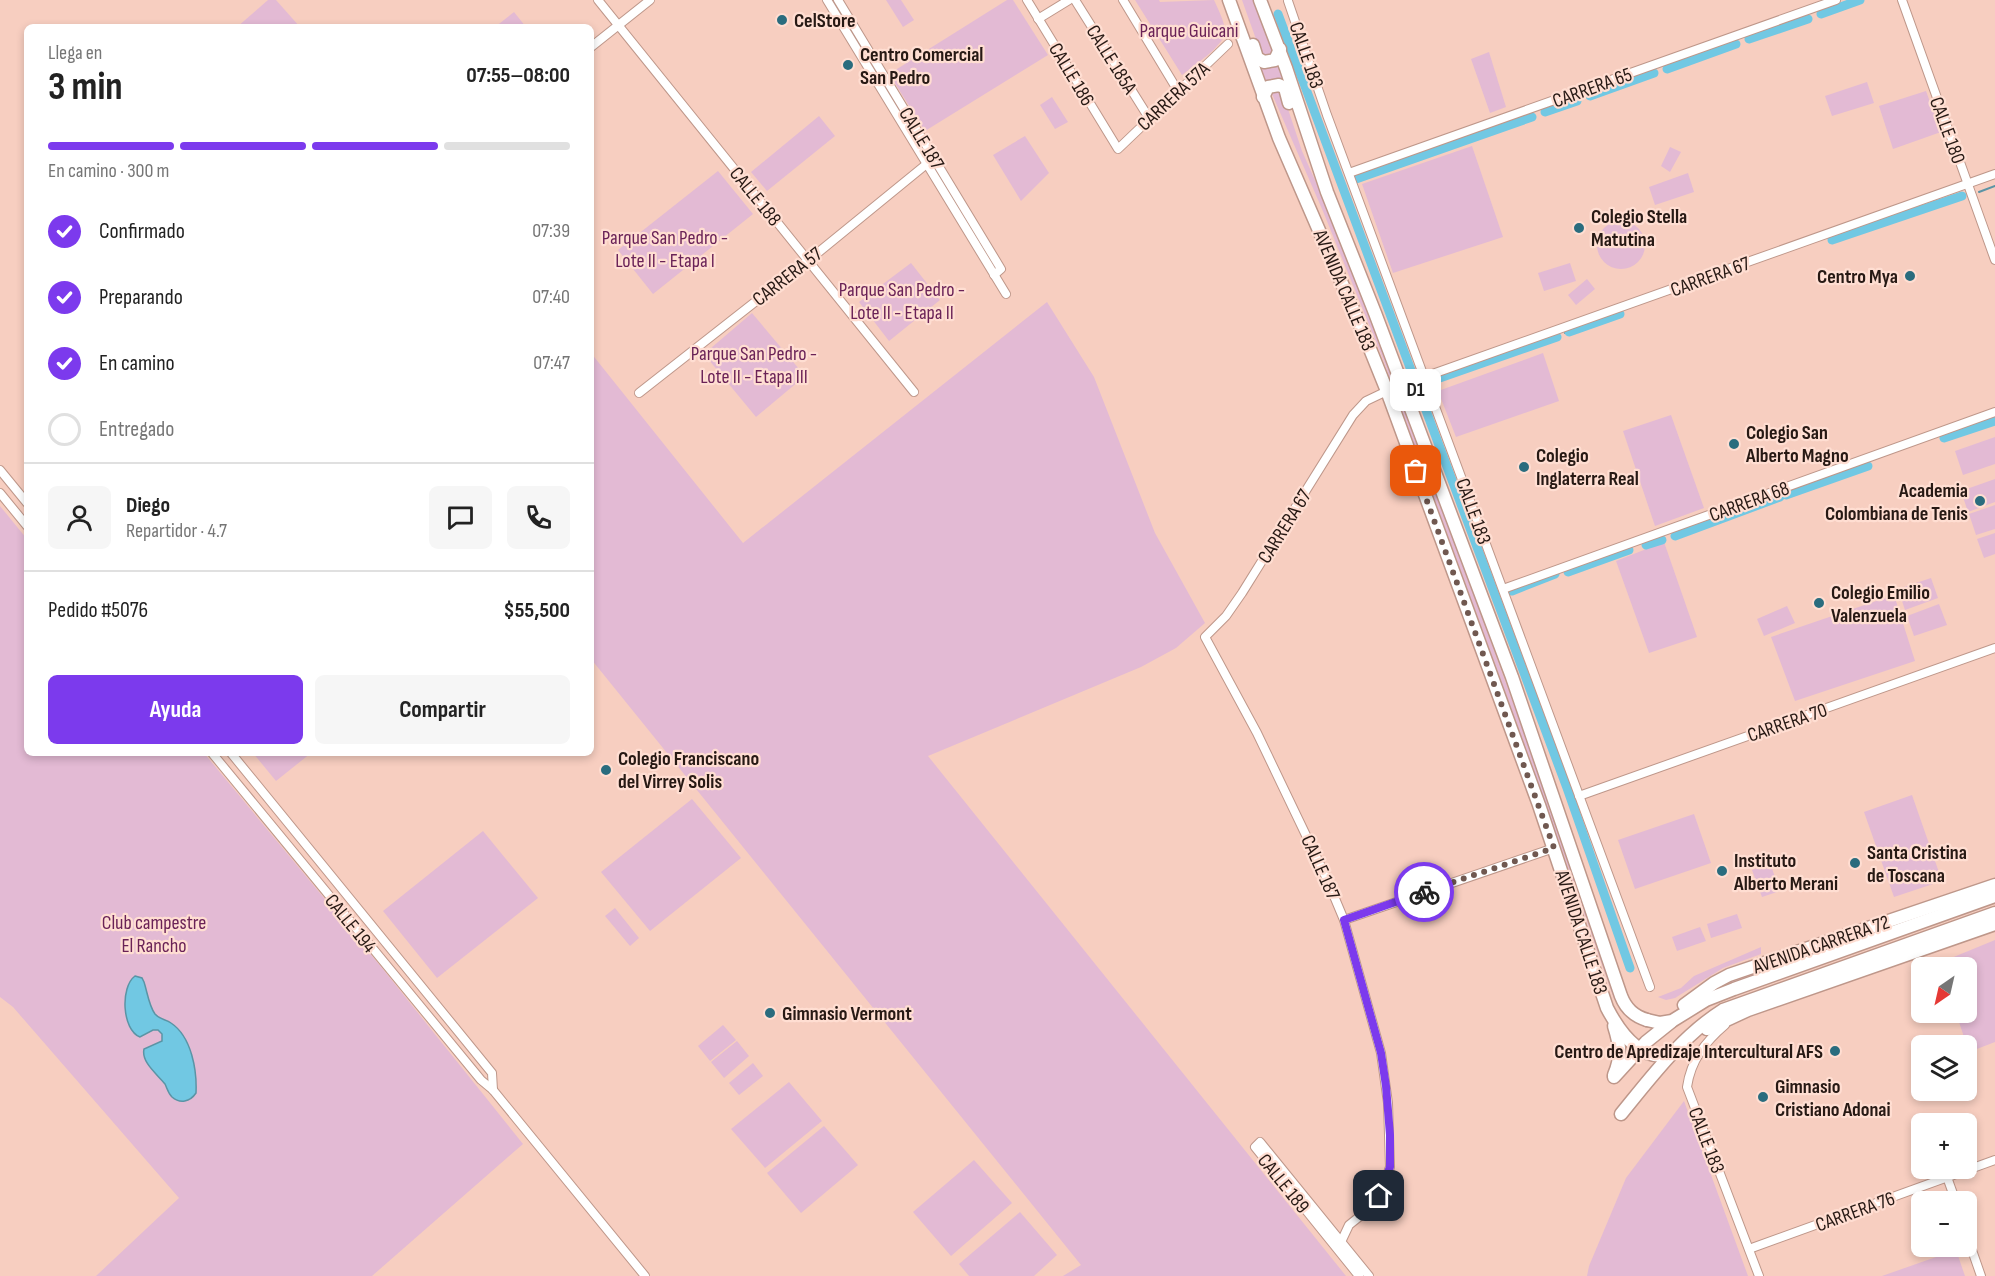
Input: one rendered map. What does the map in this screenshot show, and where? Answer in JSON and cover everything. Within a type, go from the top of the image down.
[{"type":"main road","name":"AVENIDA CALLE 183","points":[[1229,0],[1263,97],[1387,391],[1554,848],[1607,1008],[1618,1026],[1639,1050]]},
{"type":"main road","points":[[1234,0],[1257,58],[1264,62],[1271,62],[1279,55],[1280,50]]},
{"type":"main road","name":"AVENIDA CALLE 183","points":[[1260,0],[1280,50],[1321,176],[1388,345],[1512,677],[1624,1002],[1634,1014],[1651,1021]]},
{"type":"main road","points":[[1263,97],[1265,90],[1270,86],[1276,84],[1285,88],[1300,137],[1321,176]]},
{"type":"main road","name":"AVENIDA CARRERA 72","points":[[1651,1021],[1669,1015],[1729,975],[1995,885]]},
{"type":"main road","name":"AVENIDA CARRERA 72","points":[[1607,1008],[1621,1047],[1619,1065],[1614,1077],[1639,1050],[1672,1021],[1706,1000],[1995,896]]},
{"type":"main road","name":"AVENIDA CARRERA 72","points":[[1622,1114],[1695,1030],[1724,1010],[1995,913]]},
{"type":"main road","name":"AVENIDA CARRERA 72","points":[[1672,1054],[1702,1032],[1736,1015],[1995,924]]},
{"type":"main road","name":"AVENIDA CARRERA 72","points":[[1651,1021],[1672,1021]]},
{"type":"main road","points":[[1639,1050],[1653,1056],[1663,1057],[1672,1054]]},
{"type":"street","name":"CALLE 188","points":[[598,0],[914,392]]},
{"type":"street","points":[[594,45],[650,0]]},
{"type":"street","name":"CALLE 187","points":[[827,0],[1006,294]]},
{"type":"street","name":"CALLE 187","points":[[838,0],[1001,269],[994,275]]},
{"type":"street","name":"CALLE 186","points":[[1027,0],[1118,149]]},
{"type":"street","points":[[1038,19],[1068,0]]},
{"type":"street","name":"CALLE 185A","points":[[1075,0],[1149,118]]},
{"type":"street","points":[[1123,0],[1178,91]]},
{"type":"street","name":"CALLE 183","points":[[1288,0],[1349,173],[1650,987]]},
{"type":"street","name":"CARRERA 65","points":[[1349,173],[1836,0]]},
{"type":"street","name":"CALLE 180","points":[[1902,0],[1995,260]]},
{"type":"street","name":"CARRERA 57A","points":[[1118,149],[1228,44]]},
{"type":"street","name":"CARRERA 57","points":[[639,393],[934,158]]},
{"type":"street","name":"CARRERA 67","points":[[1424,377],[1995,174]]},
{"type":"street","name":"CARRERA 67","points":[[1204,637],[1226,616],[1242,593],[1353,415],[1366,401],[1387,391]]},
{"type":"street","name":"CARRERA 68","points":[[1503,589],[1995,412]]},
{"type":"street","points":[[0,470],[24,499]]},
{"type":"street","points":[[0,493],[24,522]]},
{"type":"street","name":"CALLE 187","points":[[1204,637],[1262,743],[1322,868],[1344,920],[1381,1053],[1388,1103],[1390,1151],[1387,1178],[1374,1205],[1349,1226],[1341,1242]]},
{"type":"street","name":"CARRERA 70","points":[[1579,796],[1995,648]]},
{"type":"street","name":"CALLE 194","points":[[214,756],[645,1276]]},
{"type":"street","name":"CALLE 194","points":[[233,756],[492,1073],[493,1090]]},
{"type":"street","points":[[1344,920],[1554,848]]},
{"type":"street","name":"CALLE 183","points":[[1736,1015],[1703,1047],[1692,1065],[1687,1087],[1759,1276]]},
{"type":"street","name":"CALLE 189","points":[[1359,1276],[1255,1147],[1260,1142],[1369,1276]]},
{"type":"street","name":"CARRERA 76","points":[[1977,1166],[1995,1160]]},
{"type":"street","name":"CARRERA 76","points":[[1749,1249],[1942,1179]]},
{"type":"street","points":[[1974,1257],[1981,1276]]},
{"type":"green space","points":[[268,0],[276,0],[297,24],[240,24]]},
{"type":"green space","points":[[830,0],[833,0],[925,154],[924,154]]},
{"type":"green space","points":[[886,0],[901,0],[914,20],[903,27]]},
{"type":"green space","points":[[1007,0],[1013,0],[1048,55],[925,131],[889,74]]},
{"type":"green space","name":"Parque Guicani","points":[[1135,0],[1159,0],[1160,2],[1214,0],[1225,32],[1214,49],[1182,75]]},
{"type":"green space","points":[[1242,0],[1253,0],[1273,46],[1272,53],[1268,57],[1262,56]]},
{"type":"green space","points":[[514,12],[524,24],[499,24]]},
{"type":"green space","points":[[1489,52],[1506,107],[1490,113],[1471,59]]},
{"type":"green space","points":[[1278,60],[1284,81],[1264,87],[1258,66]]},
{"type":"green space","points":[[1867,82],[1874,103],[1832,116],[1825,96]]},
{"type":"green space","points":[[1275,89],[1283,94],[1302,151],[1365,303],[1535,763],[1617,998],[1614,999],[1532,764],[1383,359],[1272,94]]},
{"type":"green space","points":[[1926,91],[1941,132],[1893,149],[1879,106]]},
{"type":"green space","points":[[1052,97],[1068,122],[1055,129],[1040,105]]},
{"type":"green space","name":"Parque San Pedro - Lote II - Etapa I","points":[[819,116],[835,136],[767,191],[751,172]]},
{"type":"green space","points":[[1025,136],[1049,173],[1021,201],[993,155]]},
{"type":"green space","points":[[1472,146],[1503,237],[1393,273],[1362,184]]},
{"type":"green space","points":[[1670,147],[1681,152],[1670,172],[1661,166]]},
{"type":"green space","name":"Parque San Pedro - Lote II - Etapa I","points":[[718,171],[753,214],[653,294],[618,250]]},
{"type":"green space","points":[[1688,173],[1694,192],[1655,205],[1649,187]]},
{"type":"green space","points":[[1621,221],[1638,228],[1645,245],[1638,262],[1621,269],[1604,262],[1597,245],[1604,228]]},
{"type":"green space","name":"Parque San Pedro - Lote II - Etapa II","points":[[911,263],[940,300],[889,341],[859,302]]},
{"type":"green space","points":[[1570,263],[1576,281],[1544,291],[1538,273]]},
{"type":"green space","points":[[1587,279],[1595,289],[1576,305],[1568,295]]},
{"type":"green space","points":[[1047,302],[1094,377],[1155,533],[1205,623],[1176,648],[1141,667],[928,756],[1346,1276],[1063,1276],[1081,1265],[594,663],[594,357],[743,543]]},
{"type":"green space","name":"Parque San Pedro - Lote II - Etapa III","points":[[752,313],[805,376],[756,417],[704,354]]},
{"type":"green space","points":[[1543,353],[1559,401],[1456,437],[1438,391]]},
{"type":"green space","points":[[1671,415],[1704,508],[1655,526],[1623,431]]},
{"type":"green space","points":[[1995,437],[1995,464],[1963,475],[1955,451]]},
{"type":"green space","points":[[1995,479],[1995,502],[1968,512],[1961,491]]},
{"type":"green space","points":[[1995,505],[1995,529],[1976,535],[1969,514]]},
{"type":"green space","name":"Club campestre El Rancho","points":[[0,506],[24,535],[24,756],[206,756],[382,968],[523,1144],[372,1276],[96,1276],[179,1198],[13,1007],[0,997]]},
{"type":"green space","points":[[1995,533],[1995,554],[1984,558],[1977,539]]},
{"type":"green space","points":[[1664,542],[1697,637],[1649,653],[1616,561]]},
{"type":"green space","points":[[1931,578],[1938,598],[1905,610],[1898,589]]},
{"type":"green space","points":[[1894,595],[1915,661],[1795,701],[1771,637]]},
{"type":"green space","points":[[1939,604],[1947,625],[1914,636],[1907,616]]},
{"type":"green space","points":[[1787,606],[1795,623],[1764,636],[1757,619]]},
{"type":"green space","points":[[255,756],[307,756],[276,781]]},
{"type":"green space","points":[[1912,795],[1942,881],[1894,897],[1864,812]]},
{"type":"green space","points":[[692,799],[741,858],[650,931],[601,872]]},
{"type":"green space","points":[[1694,814],[1711,863],[1635,889],[1618,840]]},
{"type":"green space","points":[[483,831],[538,898],[437,978],[383,911]]},
{"type":"green space","points":[[1770,863],[1780,891],[1762,897],[1752,870]]},
{"type":"green space","points":[[1995,890],[1732,983],[1693,1002],[1732,981]]},
{"type":"green space","points":[[615,908],[639,938],[630,946],[605,916]]},
{"type":"green space","points":[[1737,914],[1742,928],[1711,938],[1707,924]]},
{"type":"green space","points":[[1700,927],[1706,941],[1677,951],[1672,937]]},
{"type":"green space","points":[[1995,940],[1995,1042],[1977,1049],[1977,1035],[1963,1035],[1959,1023],[1977,1023],[1977,957],[1954,957]]},
{"type":"green space","points":[[1761,947],[1761,954],[1723,968],[1675,998],[1666,1000],[1658,997],[1681,988],[1694,976]]},
{"type":"green space","points":[[723,1025],[736,1040],[710,1061],[698,1046]]},
{"type":"green space","points":[[737,1041],[749,1056],[724,1078],[711,1062]]},
{"type":"green space","points":[[753,1063],[763,1076],[739,1095],[729,1083]]},
{"type":"green space","points":[[789,1082],[822,1121],[765,1168],[731,1129]]},
{"type":"green space","points":[[1684,1101],[1748,1276],[1587,1276],[1589,1266],[1626,1178]]},
{"type":"green space","points":[[824,1126],[858,1165],[801,1213],[767,1173]]},
{"type":"green space","points":[[974,1160],[1012,1203],[951,1256],[913,1212]]},
{"type":"green space","points":[[1020,1212],[1057,1255],[1034,1276],[969,1276],[959,1264]]},
{"type":"green space","points":[[1936,1257],[1958,1257],[1965,1276],[1882,1276]]},
{"type":"water","points":[[135,976],[142,978],[155,1014],[178,1029],[192,1055],[196,1093],[188,1100],[178,1101],[172,1097],[165,1084],[145,1059],[144,1049],[162,1041],[162,1034],[158,1030],[153,1030],[140,1037],[130,1026],[125,998],[130,981]]},
{"type":"waterway","points":[[1821,14],[1860,0]]},
{"type":"waterway","points":[[1278,14],[1567,788],[1630,968]]},
{"type":"waterway","points":[[1749,39],[1808,19]]},
{"type":"waterway","points":[[1667,69],[1736,44]]},
{"type":"waterway","points":[[1590,96],[1654,73]]},
{"type":"waterway","points":[[1545,112],[1577,101]]},
{"type":"waterway","points":[[1356,179],[1532,117]]},
{"type":"waterway","points":[[1979,192],[1995,186]]},
{"type":"waterway","points":[[1832,240],[1962,196]]},
{"type":"waterway","points":[[1569,332],[1620,314]]},
{"type":"waterway","points":[[1565,333],[1569,332]]},
{"type":"waterway","points":[[1434,380],[1557,337]]},
{"type":"waterway","points":[[1944,438],[1995,421]]},
{"type":"waterway","points":[[1786,495],[1868,466]]},
{"type":"waterway","points":[[1675,536],[1780,497]]},
{"type":"waterway","points":[[1646,545],[1662,540]]},
{"type":"waterway","points":[[1568,572],[1629,550]]},
{"type":"waterway","points":[[1512,591],[1555,574]]},
{"type":"way so far","points":[[1416,471],[1554,848],[1424,892]]},
{"type":"place","name":"CelStore","points":[[782,20]]},
{"type":"place","name":"Centro Comercial San Pedro","points":[[848,65]]},
{"type":"place","name":"Colegio Stella Matutina","points":[[1579,228]]},
{"type":"place","name":"Centro Mya","points":[[1910,276]]},
{"type":"place","name":"Colegio San Alberto Magno","points":[[1734,444]]},
{"type":"place","name":"Colegio Inglaterra Real","points":[[1524,467]]},
{"type":"place","name":"D1","points":[[1416,471]]},
{"type":"place","name":"Academia Colombiana de Tenis","points":[[1980,501]]},
{"type":"place","name":"Colegio Emilio Valenzuela","points":[[1819,603]]},
{"type":"place","name":"Colegio Franciscano del Virrey Solis","points":[[606,770]]},
{"type":"place","name":"Santa Cristina de Toscana","points":[[1855,863]]},
{"type":"place","name":"Instituto Alberto Merani","points":[[1722,871]]},
{"type":"place","name":"Gimnasio Vermont","points":[[770,1013]]},
{"type":"place","name":"Centro de Apredizaje Intercultural AFS","points":[[1835,1051]]},
{"type":"place","name":"Gimnasio Cristiano Adonai","points":[[1763,1097]]},
{"type":"route","points":[[1379,1196],[1390,1167],[1386,1086],[1381,1053],[1344,920],[1424,892]]}]
